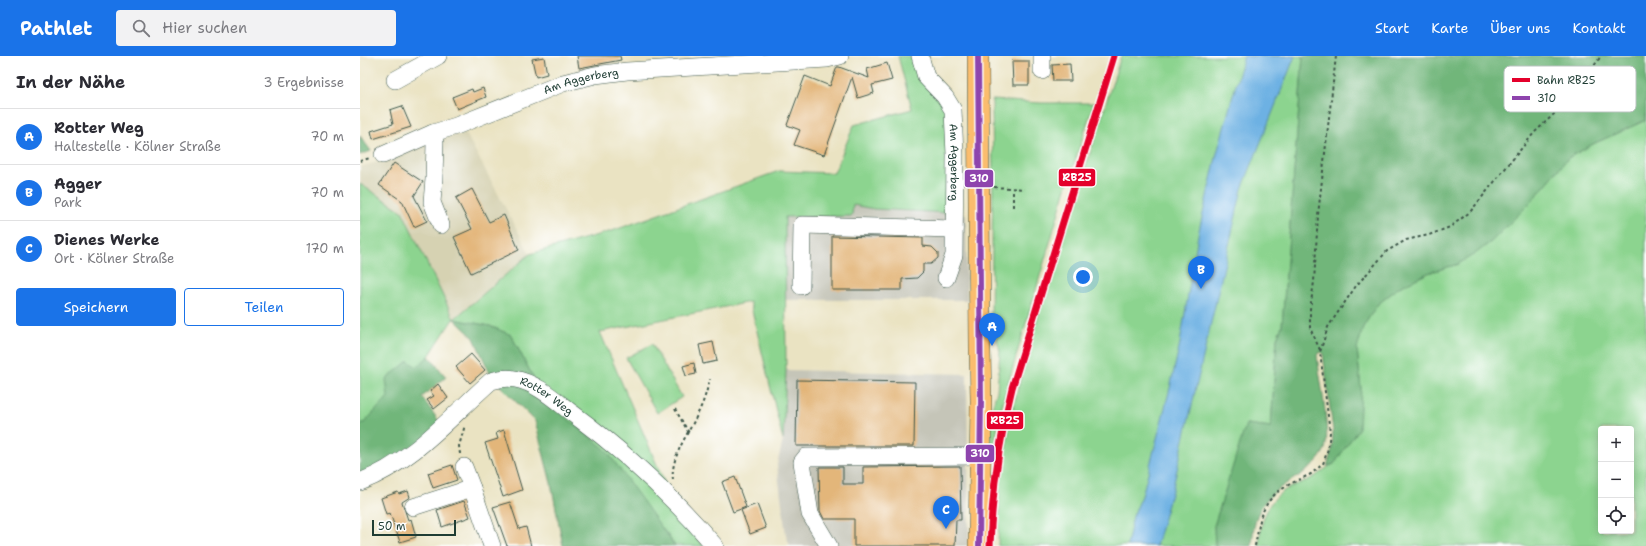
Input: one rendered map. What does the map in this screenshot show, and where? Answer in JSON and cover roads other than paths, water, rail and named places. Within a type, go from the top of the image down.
[{"type":"main road","points":[[978,56],[981,401],[980,546]]},
{"type":"street","points":[[395,80],[438,56]]},
{"type":"street","name":"Am Aggerberg","points":[[383,155],[433,133],[456,126],[563,83],[596,75],[627,71],[827,59],[840,56]]},
{"type":"street","name":"Am Aggerberg","points":[[920,56],[926,77],[945,97],[954,110],[956,154],[954,255],[946,278]]},
{"type":"street","points":[[433,133],[435,143],[432,202],[441,225]]},
{"type":"street","points":[[800,286],[802,225],[954,229]]},
{"type":"street","name":"Rotter Weg","points":[[360,482],[397,463],[421,446],[491,381],[505,378],[516,379],[530,384],[547,394],[598,432],[644,471],[678,505],[714,546]]},
{"type":"street","points":[[829,546],[810,514],[802,462],[806,457],[980,456]]},
{"type":"street","points":[[464,467],[492,546]]},
{"type":"street","points":[[413,507],[472,488]]},
{"type":"water","points":[[1244,56],[1295,56],[1242,189],[1173,487],[1156,546],[1127,546],[1133,516],[1142,496],[1170,388],[1180,343],[1198,235],[1217,153]]},
{"type":"rail line","name":"RB25","points":[[990,546],[992,506],[997,466],[1003,427],[1012,388],[1114,56]]},
{"type":"place","name":"Agger","points":[[1201,289]]},
{"type":"place","name":"Rotter Weg","points":[[992,346]]},
{"type":"place","name":"Dienes Werke","points":[[946,529]]}]
